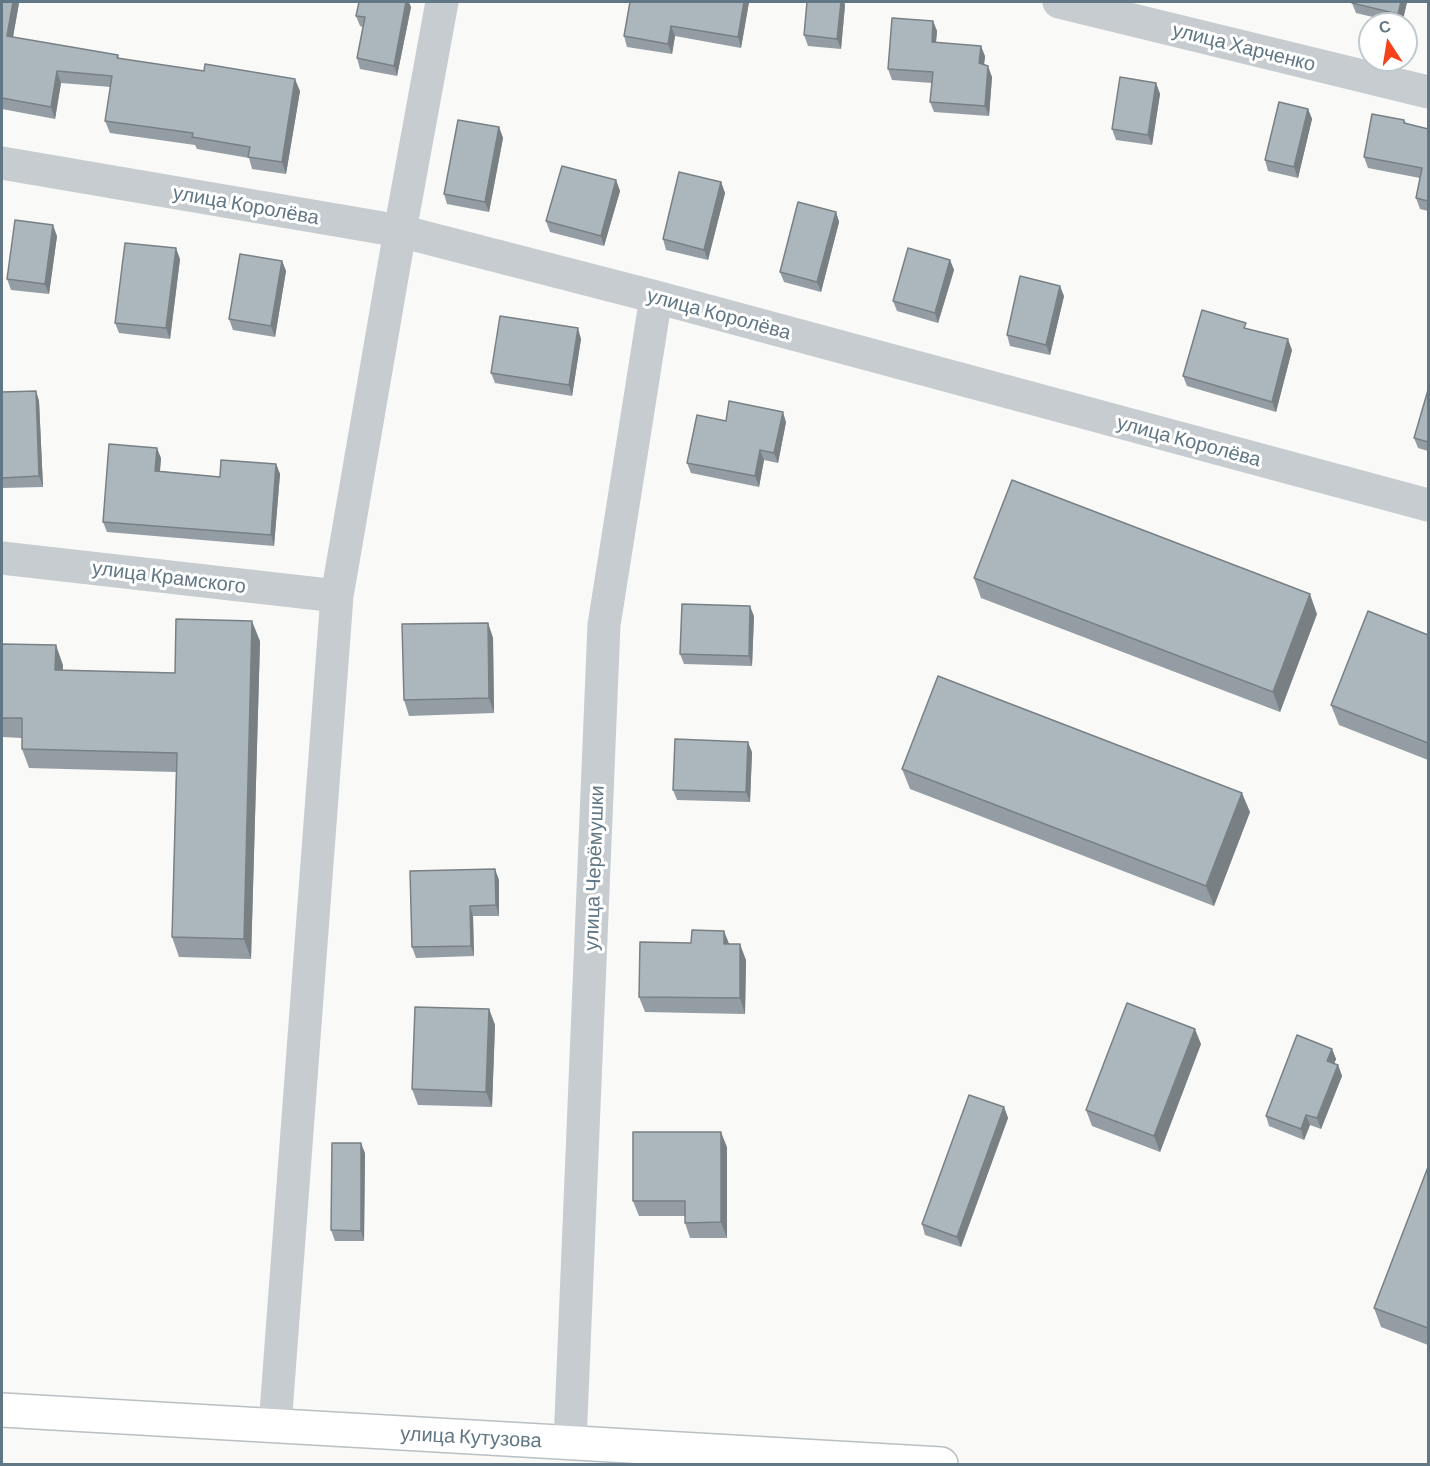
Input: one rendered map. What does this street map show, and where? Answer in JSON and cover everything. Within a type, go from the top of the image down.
[{"type":"main road","name":"улица Кутузова","points":[[2,1410],[941,1464]]},
{"type":"street","points":[[275,1426],[336,596],[442,2]]},
{"type":"street","name":"улица Харченко","points":[[1059,2],[1428,92]]},
{"type":"street","name":"улица Королёва","points":[[2,163],[400,231],[657,297],[1428,505]]},
{"type":"street","name":"улица Черёмушки","points":[[570,1443],[604,625],[657,297]]},
{"type":"street","name":"улица Крамского","points":[[2,558],[336,596]]},
{"type":"building","points":[[2,2],[13,2],[7,36],[118,55],[117,58],[204,71],[205,64],[295,79],[282,162],[248,157],[250,147],[192,137],[193,133],[105,121],[112,76],[57,71],[51,107],[2,98]]},
{"type":"building","points":[[359,2],[406,2],[394,66],[357,58],[365,17],[356,16]]},
{"type":"building","points":[[630,2],[744,2],[738,37],[671,26],[668,44],[624,36]]},
{"type":"building","points":[[807,2],[841,2],[837,39],[804,35]]},
{"type":"building","points":[[1353,2],[1401,2],[1398,12]]},
{"type":"building","points":[[892,18],[933,21],[932,42],[981,46],[979,63],[988,66],[985,106],[930,102],[933,72],[888,69]]},
{"type":"building","points":[[1120,77],[1156,83],[1148,135],[1112,129]]},
{"type":"building","points":[[1279,102],[1308,109],[1294,167],[1265,160]]},
{"type":"building","points":[[1372,114],[1404,120],[1404,123],[1428,129],[1428,201],[1416,198],[1422,168],[1364,157]]},
{"type":"building","points":[[458,120],[499,127],[485,202],[444,194]]},
{"type":"building","points":[[562,166],[616,180],[601,236],[546,221]]},
{"type":"building","points":[[679,172],[721,182],[704,250],[663,239]]},
{"type":"building","points":[[798,202],[836,212],[817,282],[780,272]]},
{"type":"building","points":[[15,220],[53,225],[45,284],[7,279]]},
{"type":"building","points":[[125,243],[176,248],[166,328],[115,323]]},
{"type":"building","points":[[908,248],[950,260],[935,313],[893,301]]},
{"type":"building","points":[[240,254],[282,261],[271,326],[229,319]]},
{"type":"building","points":[[1020,276],[1060,286],[1046,345],[1007,335]]},
{"type":"building","points":[[1202,310],[1246,323],[1244,328],[1288,339],[1272,402],[1183,376]]},
{"type":"building","points":[[500,316],[578,328],[569,385],[491,373]]},
{"type":"building","points":[[1428,390],[1428,442],[1414,438]]},
{"type":"building","points":[[36,391],[39,476],[2,478],[2,392]]},
{"type":"building","points":[[729,401],[783,412],[774,453],[760,450],[755,476],[687,463],[697,415],[726,421]]},
{"type":"building","points":[[109,444],[157,448],[155,471],[220,477],[221,460],[276,464],[271,535],[103,522]]},
{"type":"building","points":[[1012,480],[1310,594],[1273,692],[974,578]]},
{"type":"building","points":[[682,604],[750,606],[749,656],[680,654]]},
{"type":"building","points":[[1368,611],[1428,635],[1428,743],[1331,705]]},
{"type":"building","points":[[176,619],[252,621],[244,939],[172,937],[177,753],[22,749],[22,718],[2,718],[2,644],[56,645],[55,670],[175,673]]},
{"type":"building","points":[[488,623],[489,698],[404,700],[402,624]]},
{"type":"building","points":[[938,676],[1242,793],[1206,886],[902,769]]},
{"type":"building","points":[[675,739],[748,742],[746,792],[673,790]]},
{"type":"building","points":[[495,869],[496,905],[470,906],[471,946],[412,947],[410,871]]},
{"type":"building","points":[[692,930],[724,931],[724,944],[740,944],[740,998],[639,997],[640,942],[691,943]]},
{"type":"building","points":[[1127,1003],[1195,1029],[1154,1136],[1086,1110]]},
{"type":"building","points":[[415,1007],[489,1009],[486,1092],[412,1089]]},
{"type":"building","points":[[1297,1035],[1332,1049],[1327,1061],[1338,1065],[1317,1118],[1306,1115],[1301,1129],[1266,1116]]},
{"type":"building","points":[[969,1095],[1004,1107],[957,1237],[922,1224]]},
{"type":"building","points":[[633,1132],[721,1132],[721,1222],[685,1223],[685,1201],[633,1201]]},
{"type":"building","points":[[332,1143],[361,1143],[361,1231],[331,1230]]},
{"type":"building","points":[[1428,1167],[1428,1328],[1374,1308]]}]
